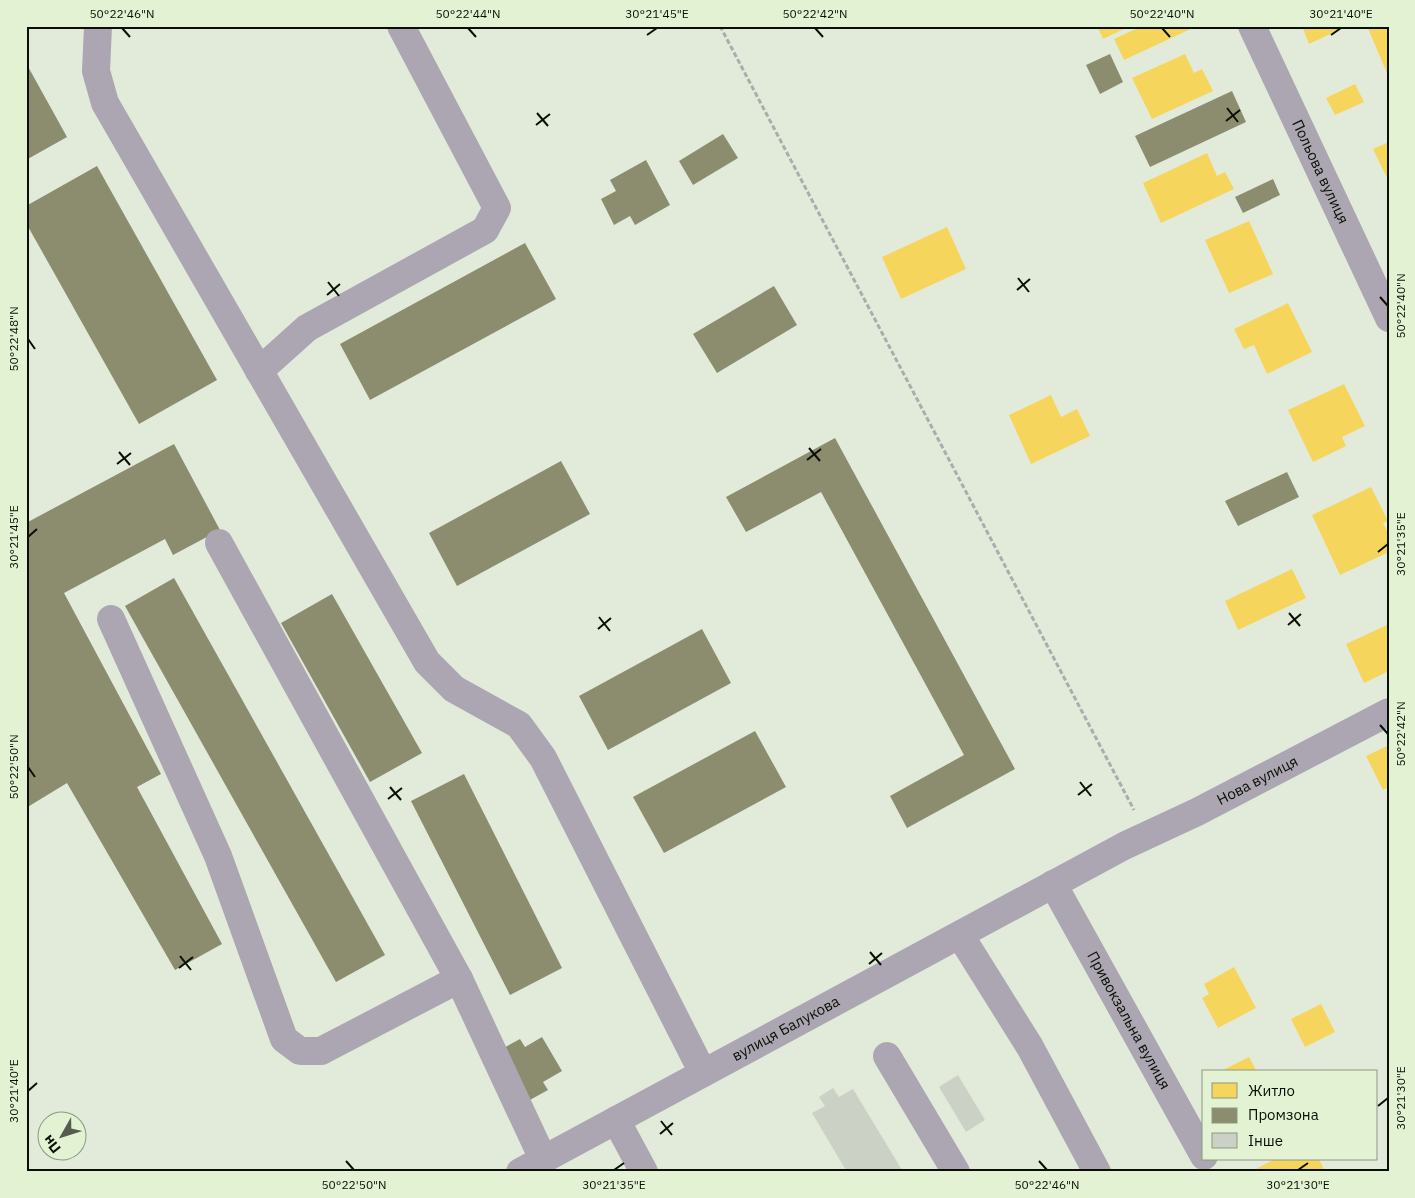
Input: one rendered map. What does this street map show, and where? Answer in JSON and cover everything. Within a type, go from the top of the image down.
[{"type":"street","points":[[98,26],[96,71],[105,103],[427,662],[454,689],[519,725],[543,758],[703,1073]]},
{"type":"street","points":[[259,371],[307,328],[485,230],[497,208],[401,26]]},
{"type":"street","name":"Польова вулиця","points":[[1252,26],[1389,318]]},
{"type":"street","points":[[219,543],[459,979],[489,1047],[543,1159]]},
{"type":"street","points":[[111,620],[218,856],[284,1039],[300,1051],[321,1051],[459,979]]},
{"type":"street","name":"Нова вулиця","points":[[1054,884],[1389,712]]},
{"type":"street","name":"вулиця Балукова","points":[[520,1172],[1054,884]]},
{"type":"street","name":"Привокзальна вулиця","points":[[1054,884],[1202,1153]]},
{"type":"street","points":[[960,935],[1030,1048],[1097,1172]]},
{"type":"street","points":[[886,1056],[956,1172]]},
{"type":"street","points":[[616,1120],[644,1172]]},
{"type":"street","name":"Привокзальна вулиця","points":[[1206,1160],[1212,1172]]},
{"type":"path","points":[[720,26],[1136,841]]},
{"type":"building: Житло","points":[[1097,26],[1130,26],[1103,39]]},
{"type":"building: Житло","points":[[1142,26],[1197,26],[1124,60],[1114,39]]},
{"type":"building: Житло","points":[[1302,26],[1342,26],[1343,28],[1309,44]]},
{"type":"building: Житло","points":[[1367,26],[1389,26],[1389,73],[1387,73]]},
{"type":"building: Житло","points":[[1185,54],[1194,73],[1202,69],[1213,91],[1152,119],[1132,78]]},
{"type":"building: Житло","points":[[1355,84],[1364,102],[1335,115],[1326,98]]},
{"type":"building: Житло","points":[[1389,142],[1389,175],[1386,176],[1373,149]]},
{"type":"building: Житло","points":[[1207,153],[1217,176],[1225,172],[1234,189],[1161,223],[1143,183]]},
{"type":"building: Житло","points":[[1249,221],[1273,274],[1229,293],[1205,240]]},
{"type":"building: Житло","points":[[947,227],[966,269],[901,299],[882,257]]},
{"type":"building: Житло","points":[[1288,303],[1312,352],[1267,374],[1254,345],[1244,349],[1234,329]]},
{"type":"building: Житло","points":[[1344,384],[1365,426],[1342,437],[1346,446],[1313,462],[1288,410]]},
{"type":"building: Житло","points":[[1051,395],[1061,417],[1077,409],[1090,436],[1031,464],[1009,415]]},
{"type":"building: Житло","points":[[1371,487],[1388,521],[1383,523],[1389,535],[1389,552],[1340,575],[1312,515]]},
{"type":"building: Житло","points":[[1292,569],[1306,598],[1238,630],[1225,601]]},
{"type":"building: Житло","points":[[1389,624],[1389,671],[1364,683],[1346,644]]},
{"type":"building: Житло","points":[[1389,745],[1389,787],[1383,790],[1366,756]]},
{"type":"building: Житло","points":[[1234,967],[1256,1008],[1218,1028],[1202,998],[1209,994],[1204,984]]},
{"type":"building: Житло","points":[[1321,1004],[1335,1032],[1305,1047],[1291,1019]]},
{"type":"building: Житло","points":[[1249,1057],[1256,1070],[1223,1070]]},
{"type":"building: Житло","points":[[1273,1160],[1319,1160],[1325,1172],[1255,1172],[1254,1170]]},
{"type":"building: Промзона","points":[[1110,54],[1123,82],[1100,94],[1086,65]]},
{"type":"building: Промзона","points":[[26,63],[67,137],[26,160]]},
{"type":"building: Промзона","points":[[1232,91],[1246,122],[1150,167],[1135,136]]},
{"type":"building: Промзона","points":[[723,134],[738,158],[693,185],[679,161]]},
{"type":"building: Промзона","points":[[646,160],[670,205],[635,225],[630,216],[614,225],[601,199],[616,191],[610,180]]},
{"type":"building: Промзона","points":[[97,166],[217,380],[139,424],[26,223],[26,206]]},
{"type":"building: Промзона","points":[[1273,179],[1280,195],[1243,213],[1235,197]]},
{"type":"building: Промзона","points":[[525,243],[556,299],[370,400],[340,344]]},
{"type":"building: Промзона","points":[[774,286],[797,325],[717,373],[693,334]]},
{"type":"building: Промзона","points":[[835,438],[1015,769],[907,828],[890,796],[964,755],[821,492],[746,532],[726,497]]},
{"type":"building: Промзона","points":[[174,444],[220,530],[173,555],[165,539],[64,593],[161,774],[137,787],[222,944],[175,970],[67,783],[26,808],[26,523]]},
{"type":"building: Промзона","points":[[561,461],[590,514],[457,586],[429,533]]},
{"type":"building: Промзона","points":[[1287,472],[1299,497],[1238,526],[1225,501]]},
{"type":"building: Промзона","points":[[174,578],[385,955],[336,982],[125,606]]},
{"type":"building: Промзона","points":[[332,594],[422,753],[370,782],[281,623]]},
{"type":"building: Промзона","points":[[702,629],[731,683],[608,750],[579,696]]},
{"type":"building: Промзона","points":[[755,731],[786,787],[664,853],[633,797]]},
{"type":"building: Промзона","points":[[464,774],[562,968],[510,995],[411,801]]},
{"type":"building: Промзона","points":[[542,1037],[562,1071],[543,1082],[548,1090],[528,1101],[500,1050],[520,1039],[525,1047]]},
{"type":"building: Інше","points":[[958,1075],[985,1120],[966,1132],[939,1087]]},
{"type":"building: Інше","points":[[833,1088],[839,1097],[853,1089],[902,1170],[899,1172],[847,1172],[812,1113],[825,1106],[819,1097]]}]
